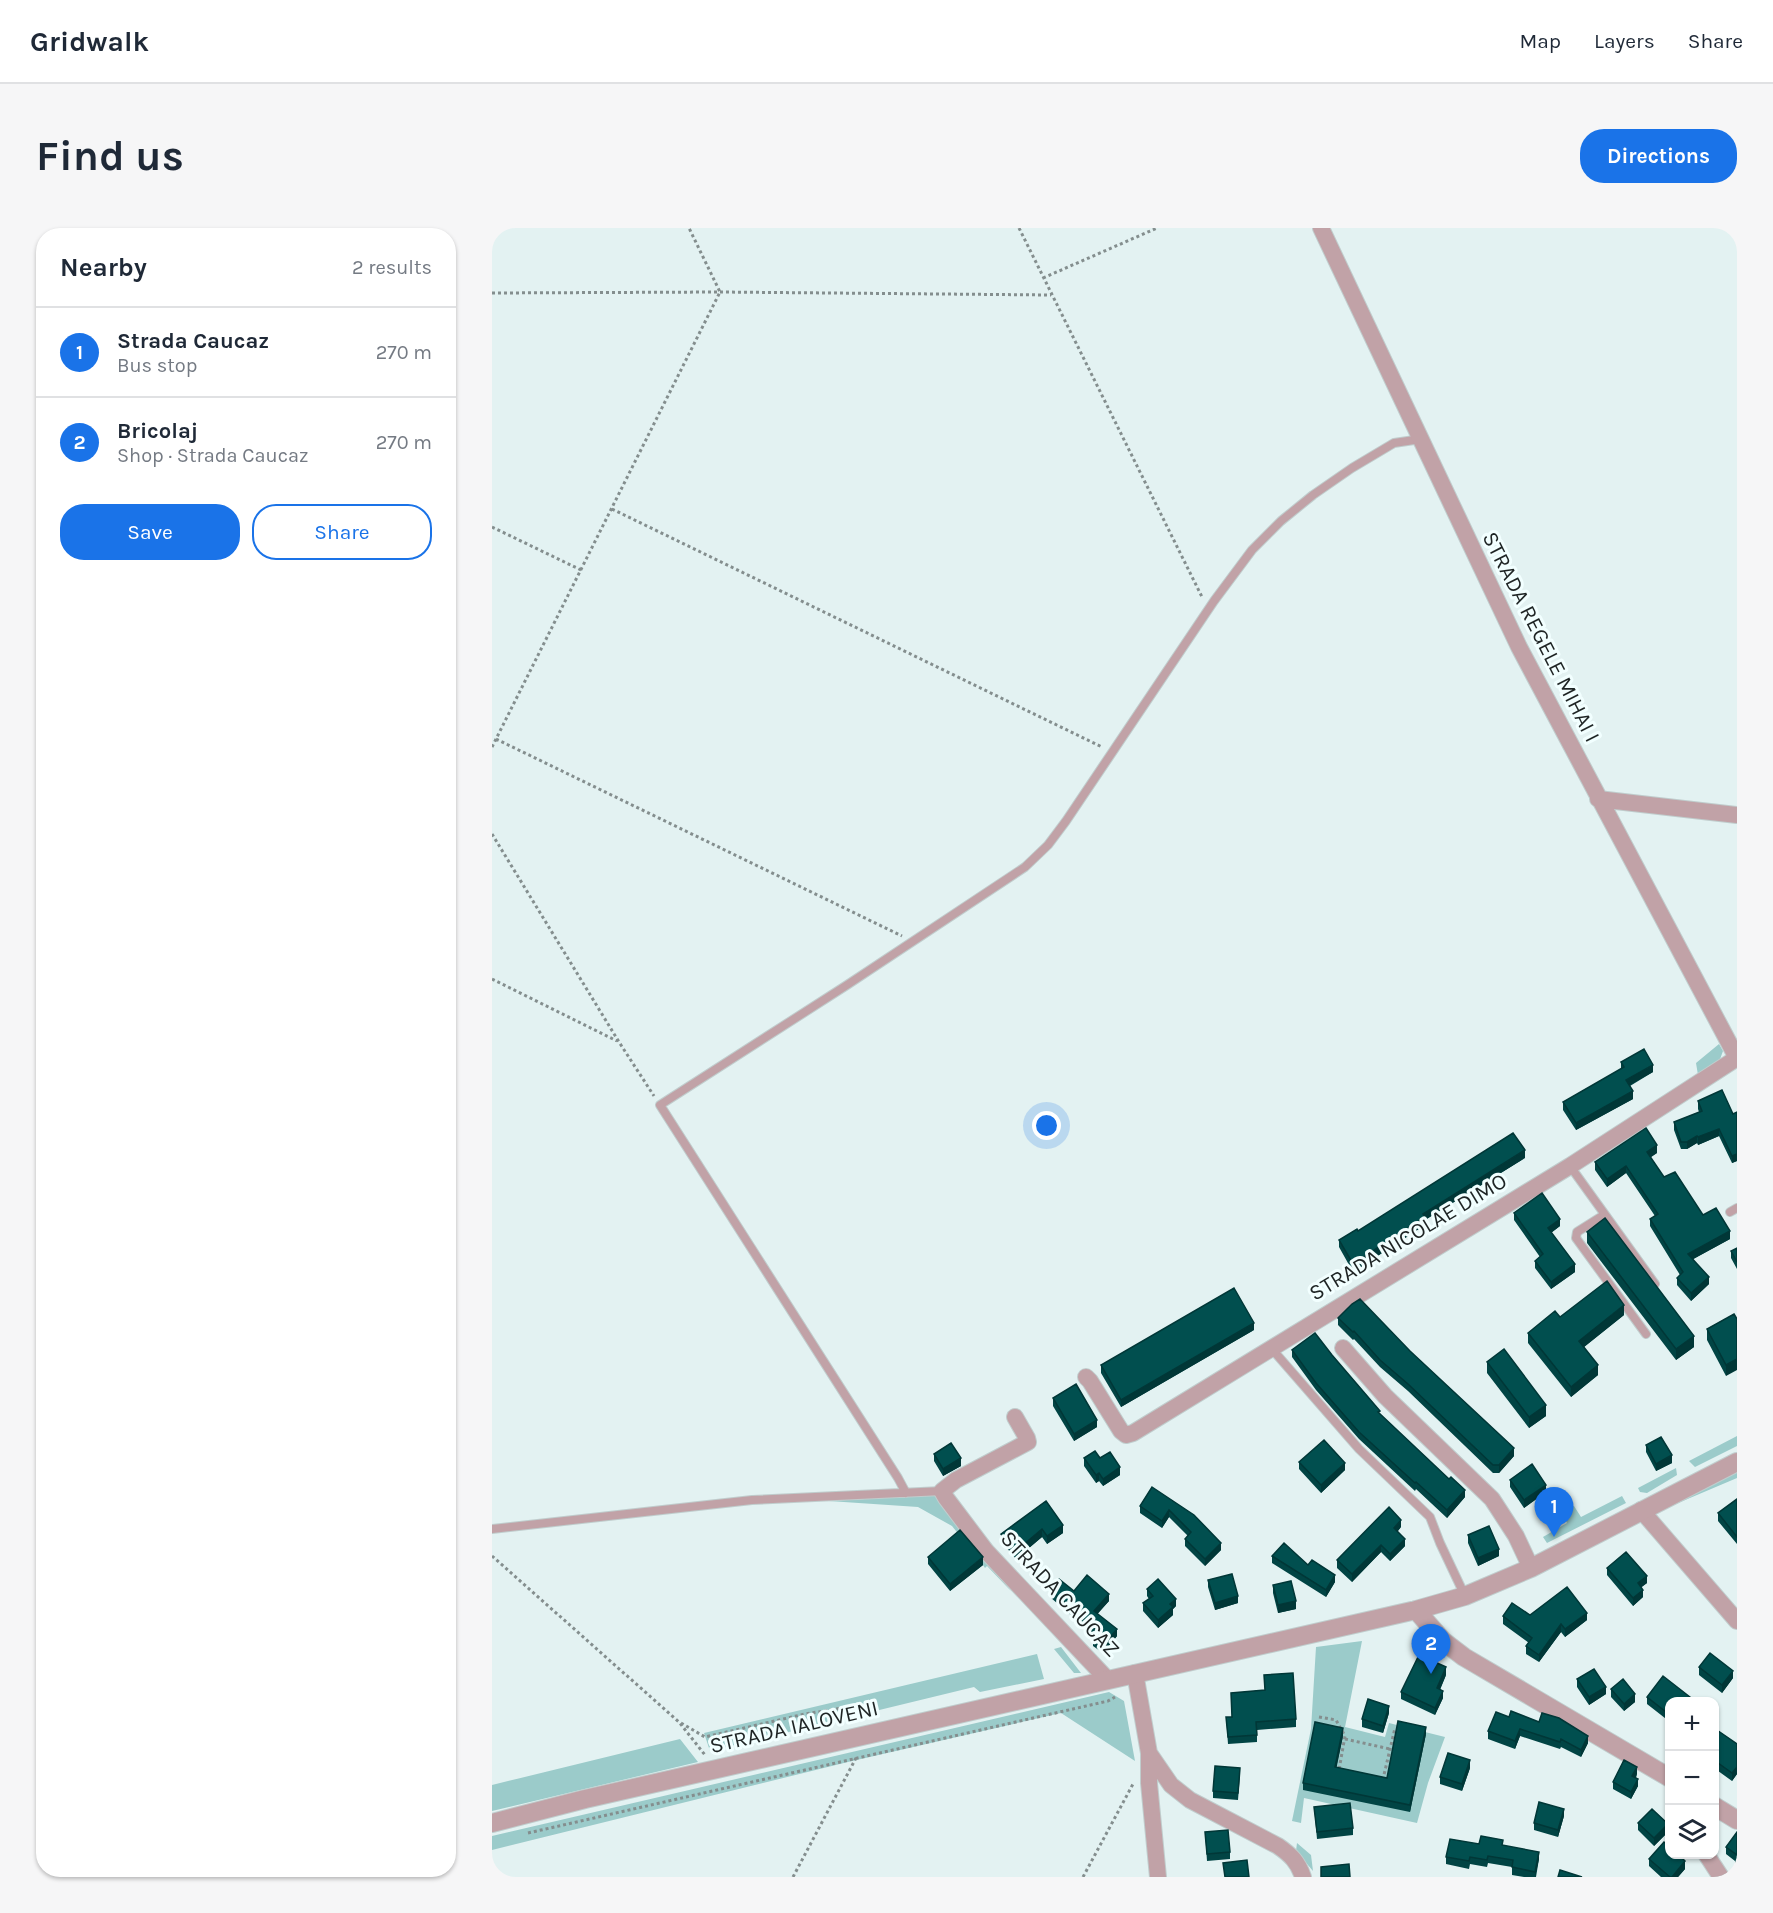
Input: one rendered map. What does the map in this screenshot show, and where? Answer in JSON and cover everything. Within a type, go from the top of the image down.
[{"type":"street","name":"STRADA REGELE MIHAI I","points":[[1321,228],[1509,626],[1598,799],[1737,1058]]},
{"type":"street","points":[[1598,799],[1737,815]]},
{"type":"street","name":"STRADA NICOLAE DIMO","points":[[1271,1348],[1570,1166],[1737,1058]]},
{"type":"street","points":[[1086,1377],[1121,1431],[1126,1435],[1133,1433],[1271,1348]]},
{"type":"street","points":[[1343,1348],[1384,1396],[1492,1499],[1516,1536],[1531,1568]]},
{"type":"street","points":[[942,1491],[956,1480],[1028,1442],[1015,1417]]},
{"type":"street","points":[[1665,1775],[1464,1657],[1443,1641],[1416,1610],[1465,1596],[1531,1568],[1737,1462]]},
{"type":"street","name":"STRADA CAUCAZ","points":[[942,1491],[986,1551],[1107,1679],[1136,1678],[1416,1610]]},
{"type":"street","points":[[1641,1510],[1737,1621]]},
{"type":"street","points":[[1136,1678],[1149,1753],[1149,1783],[1158,1877]]},
{"type":"street","name":"STRADA IALOVENI","points":[[492,1823],[585,1799],[876,1734],[1107,1679]]},
{"type":"street","points":[[1149,1753],[1171,1785],[1190,1800],[1291,1855],[1299,1865],[1303,1877]]},
{"type":"street","points":[[1719,1809],[1737,1820]]},
{"type":"street","points":[[1710,1859],[1721,1877]]},
{"type":"lane","points":[[906,1493],[660,1105],[1025,867],[1048,845],[1209,609],[1252,550],[1281,521],[1352,468],[1394,443],[1422,438]]},
{"type":"lane","points":[[1570,1166],[1655,1284]]},
{"type":"lane","points":[[1604,1215],[1577,1232],[1576,1238],[1646,1334]]},
{"type":"lane","points":[[1271,1348],[1359,1449],[1430,1517],[1465,1596]]},
{"type":"lane","points":[[492,1529],[752,1500],[942,1491]]},
{"type":"path","points":[[689,228],[720,292]]},
{"type":"path","points":[[1019,228],[1209,609]]},
{"type":"path","points":[[1043,278],[1157,228]]},
{"type":"path","points":[[492,747],[720,292]]},
{"type":"path","points":[[492,293],[720,292],[1051,295]]},
{"type":"path","points":[[611,509],[1112,752]]},
{"type":"path","points":[[492,527],[581,570]]},
{"type":"path","points":[[496,739],[914,941]]},
{"type":"path","points":[[492,834],[660,1105]]},
{"type":"path","points":[[492,979],[619,1042]]},
{"type":"path","points":[[492,1557],[679,1722],[717,1770]]},
{"type":"path","points":[[524,1834],[1108,1701],[1136,1678]]},
{"type":"path","points":[[679,1722],[705,1737],[805,1714],[843,1708],[876,1734]]},
{"type":"path","points":[[1319,1717],[1336,1720],[1345,1737],[1338,1771]]},
{"type":"path","points":[[1372,1777],[1383,1779],[1395,1728]]},
{"type":"path","points":[[1345,1739],[1390,1749]]},
{"type":"path","points":[[793,1877],[856,1758]]},
{"type":"path","points":[[1083,1877],[1134,1782]]},
{"type":"shaded area","points":[[1719,1044],[1723,1051],[1719,1062],[1698,1075],[1696,1063]]},
{"type":"shaded area","points":[[1737,1436],[1737,1446],[1695,1467],[1689,1461]]},
{"type":"shaded area","points":[[1676,1468],[1677,1475],[1647,1493],[1640,1492],[1638,1488]]},
{"type":"shaded area","points":[[1737,1471],[1737,1478],[1664,1509]]},
{"type":"shaded area","points":[[936,1495],[1011,1591],[987,1566],[985,1568],[952,1526],[918,1507],[829,1501]]},
{"type":"shaded area","points":[[1622,1496],[1626,1503],[1547,1543],[1543,1537],[1567,1523],[1562,1513],[1574,1506],[1581,1517]]},
{"type":"shaded area","points":[[1362,1641],[1345,1727],[1385,1737],[1389,1723],[1445,1737],[1428,1783],[1417,1823],[1304,1798],[1301,1823],[1292,1821],[1311,1729],[1316,1647]]},
{"type":"shaded area","points":[[1061,1647],[1081,1673],[1074,1673],[1054,1649]]},
{"type":"shaded area","points":[[1037,1654],[1044,1679],[980,1692],[974,1687],[710,1751],[704,1733]]},
{"type":"shaded area","points":[[1109,1692],[1124,1701],[1135,1761],[1061,1713],[848,1762],[492,1850],[492,1836]]},
{"type":"shaded area","points":[[680,1739],[698,1762],[492,1811],[492,1785]]},
{"type":"shaded area","points":[[1297,1843],[1311,1855],[1313,1871],[1296,1851]]},
{"type":"building","points":[[1644,1049],[1653,1065],[1626,1080],[1633,1091],[1576,1123],[1563,1102],[1624,1067],[1621,1062]]},
{"type":"building","points":[[1722,1090],[1733,1114],[1737,1112],[1737,1154],[1732,1156],[1719,1129],[1687,1142],[1681,1142],[1674,1122],[1702,1111],[1698,1101]]},
{"type":"building","points":[[1646,1128],[1657,1145],[1647,1152],[1664,1177],[1675,1172],[1703,1215],[1716,1208],[1730,1231],[1688,1254],[1709,1277],[1691,1293],[1677,1278],[1683,1272],[1650,1219],[1658,1214],[1626,1166],[1607,1179],[1595,1162]]},
{"type":"building","points":[[1513,1133],[1525,1150],[1423,1214],[1425,1217],[1353,1264],[1339,1240],[1357,1229],[1358,1231]]},
{"type":"building","points":[[1542,1193],[1560,1219],[1548,1228],[1575,1264],[1551,1282],[1535,1261],[1543,1254],[1514,1213]]},
{"type":"building","points":[[1605,1218],[1694,1336],[1676,1349],[1587,1232]]},
{"type":"building","points":[[1737,1248],[1737,1262],[1731,1251]]},
{"type":"building","points":[[1607,1281],[1624,1305],[1579,1341],[1598,1365],[1571,1387],[1528,1333],[1555,1311],[1560,1317]]},
{"type":"building","points":[[1234,1288],[1254,1323],[1121,1400],[1101,1365]]},
{"type":"building","points":[[1360,1299],[1410,1351],[1514,1448],[1499,1465],[1493,1465],[1338,1318]]},
{"type":"building","points":[[1734,1314],[1737,1319],[1737,1359],[1726,1365],[1707,1329]]},
{"type":"building","points":[[1315,1333],[1380,1411],[1378,1412],[1449,1479],[1451,1477],[1465,1490],[1447,1510],[1359,1432],[1316,1383],[1292,1350]]},
{"type":"building","points":[[1504,1349],[1546,1405],[1529,1417],[1487,1362]]},
{"type":"building","points":[[1076,1384],[1097,1420],[1074,1434],[1053,1398]]},
{"type":"building","points":[[1661,1437],[1672,1455],[1656,1464],[1646,1445]]},
{"type":"building","points":[[1324,1440],[1345,1463],[1321,1485],[1299,1462]]},
{"type":"building","points":[[951,1443],[961,1458],[943,1469],[934,1454]]},
{"type":"building","points":[[1095,1451],[1100,1458],[1110,1452],[1120,1467],[1103,1479],[1099,1473],[1096,1475],[1084,1458]]},
{"type":"building","points":[[1532,1464],[1546,1485],[1524,1500],[1510,1480]]},
{"type":"building","points":[[1152,1487],[1194,1515],[1221,1543],[1205,1559],[1185,1539],[1191,1532],[1169,1510],[1162,1521],[1140,1506]]},
{"type":"building","points":[[1737,1499],[1737,1537],[1718,1513]]},
{"type":"building","points":[[1046,1501],[1063,1525],[1047,1536],[1042,1529],[1016,1551],[1001,1534]]},
{"type":"building","points":[[1389,1507],[1401,1520],[1394,1528],[1405,1539],[1390,1554],[1381,1545],[1352,1574],[1337,1560]]},
{"type":"building","points":[[1489,1526],[1499,1549],[1478,1558],[1468,1535]]},
{"type":"building","points":[[960,1530],[983,1557],[950,1584],[928,1557]]},
{"type":"building","points":[[1284,1543],[1308,1565],[1312,1560],[1335,1575],[1326,1590],[1272,1556]]},
{"type":"building","points":[[1626,1552],[1647,1576],[1638,1583],[1643,1590],[1633,1598],[1607,1568]]},
{"type":"building","points":[[1232,1574],[1238,1596],[1215,1603],[1208,1580]]},
{"type":"building","points":[[1087,1575],[1109,1594],[1094,1611],[1117,1629],[1103,1646],[1093,1638],[1099,1631],[1050,1590],[1059,1579],[1074,1591]]},
{"type":"building","points":[[1158,1579],[1176,1599],[1170,1604],[1173,1607],[1158,1620],[1143,1603],[1153,1596],[1147,1589]]},
{"type":"building","points":[[1291,1581],[1296,1601],[1278,1605],[1273,1585]]},
{"type":"building","points":[[1567,1587],[1587,1613],[1565,1629],[1561,1624],[1539,1655],[1526,1646],[1532,1638],[1503,1616],[1512,1603],[1530,1615]]},
{"type":"building","points":[[1710,1653],[1733,1671],[1722,1685],[1699,1667]]},
{"type":"building","points":[[1419,1655],[1446,1667],[1437,1688],[1443,1691],[1435,1708],[1401,1692]]},
{"type":"building","points":[[1594,1669],[1606,1687],[1589,1697],[1577,1679]]},
{"type":"building","points":[[1293,1673],[1296,1719],[1256,1722],[1257,1735],[1228,1737],[1226,1717],[1232,1717],[1231,1693],[1265,1690],[1264,1675]]},
{"type":"building","points":[[1663,1676],[1690,1697],[1665,1697],[1665,1711],[1647,1697]]},
{"type":"building","points":[[1623,1679],[1635,1694],[1624,1704],[1611,1689]]},
{"type":"building","points":[[1368,1699],[1389,1706],[1383,1726],[1362,1719]]},
{"type":"building","points":[[1511,1711],[1539,1722],[1542,1713],[1559,1718],[1588,1736],[1581,1750],[1561,1739],[1560,1742],[1520,1729],[1515,1741],[1488,1731],[1496,1712],[1509,1717]]},
{"type":"building","points":[[1398,1721],[1426,1727],[1410,1805],[1303,1783],[1315,1722],[1343,1728],[1335,1767],[1387,1778]]},
{"type":"building","points":[[1719,1731],[1737,1744],[1737,1767],[1732,1773],[1719,1764]]},
{"type":"building","points":[[1448,1753],[1470,1760],[1462,1784],[1440,1777]]},
{"type":"building","points":[[1624,1760],[1637,1767],[1632,1776],[1638,1779],[1631,1792],[1613,1782]]},
{"type":"building","points":[[1215,1766],[1240,1768],[1238,1793],[1213,1791]]},
{"type":"building","points":[[1539,1802],[1564,1809],[1558,1830],[1534,1823]]},
{"type":"building","points":[[1350,1803],[1353,1828],[1317,1832],[1314,1807]]},
{"type":"building","points":[[1652,1809],[1665,1821],[1665,1827],[1654,1838],[1638,1823]]},
{"type":"building","points":[[1228,1830],[1230,1852],[1207,1854],[1205,1832]]},
{"type":"building","points":[[1737,1832],[1737,1855],[1726,1847]]},
{"type":"building","points":[[1481,1836],[1503,1840],[1502,1845],[1539,1852],[1535,1872],[1512,1867],[1513,1860],[1488,1856],[1487,1860],[1470,1857],[1469,1861],[1446,1857],[1450,1839],[1479,1844]]},
{"type":"building","points":[[1664,1842],[1665,1859],[1685,1861],[1670,1877],[1649,1859]]},
{"type":"building","points":[[1247,1860],[1249,1877],[1225,1877],[1223,1863]]},
{"type":"building","points":[[1349,1864],[1350,1877],[1321,1877],[1321,1867]]},
{"type":"building","points":[[1560,1870],[1582,1877],[1558,1877]]},
{"type":"place","name":"Strada Caucaz","points":[[1554,1537]]},
{"type":"place","name":"Bricolaj","points":[[1431,1674]]}]
